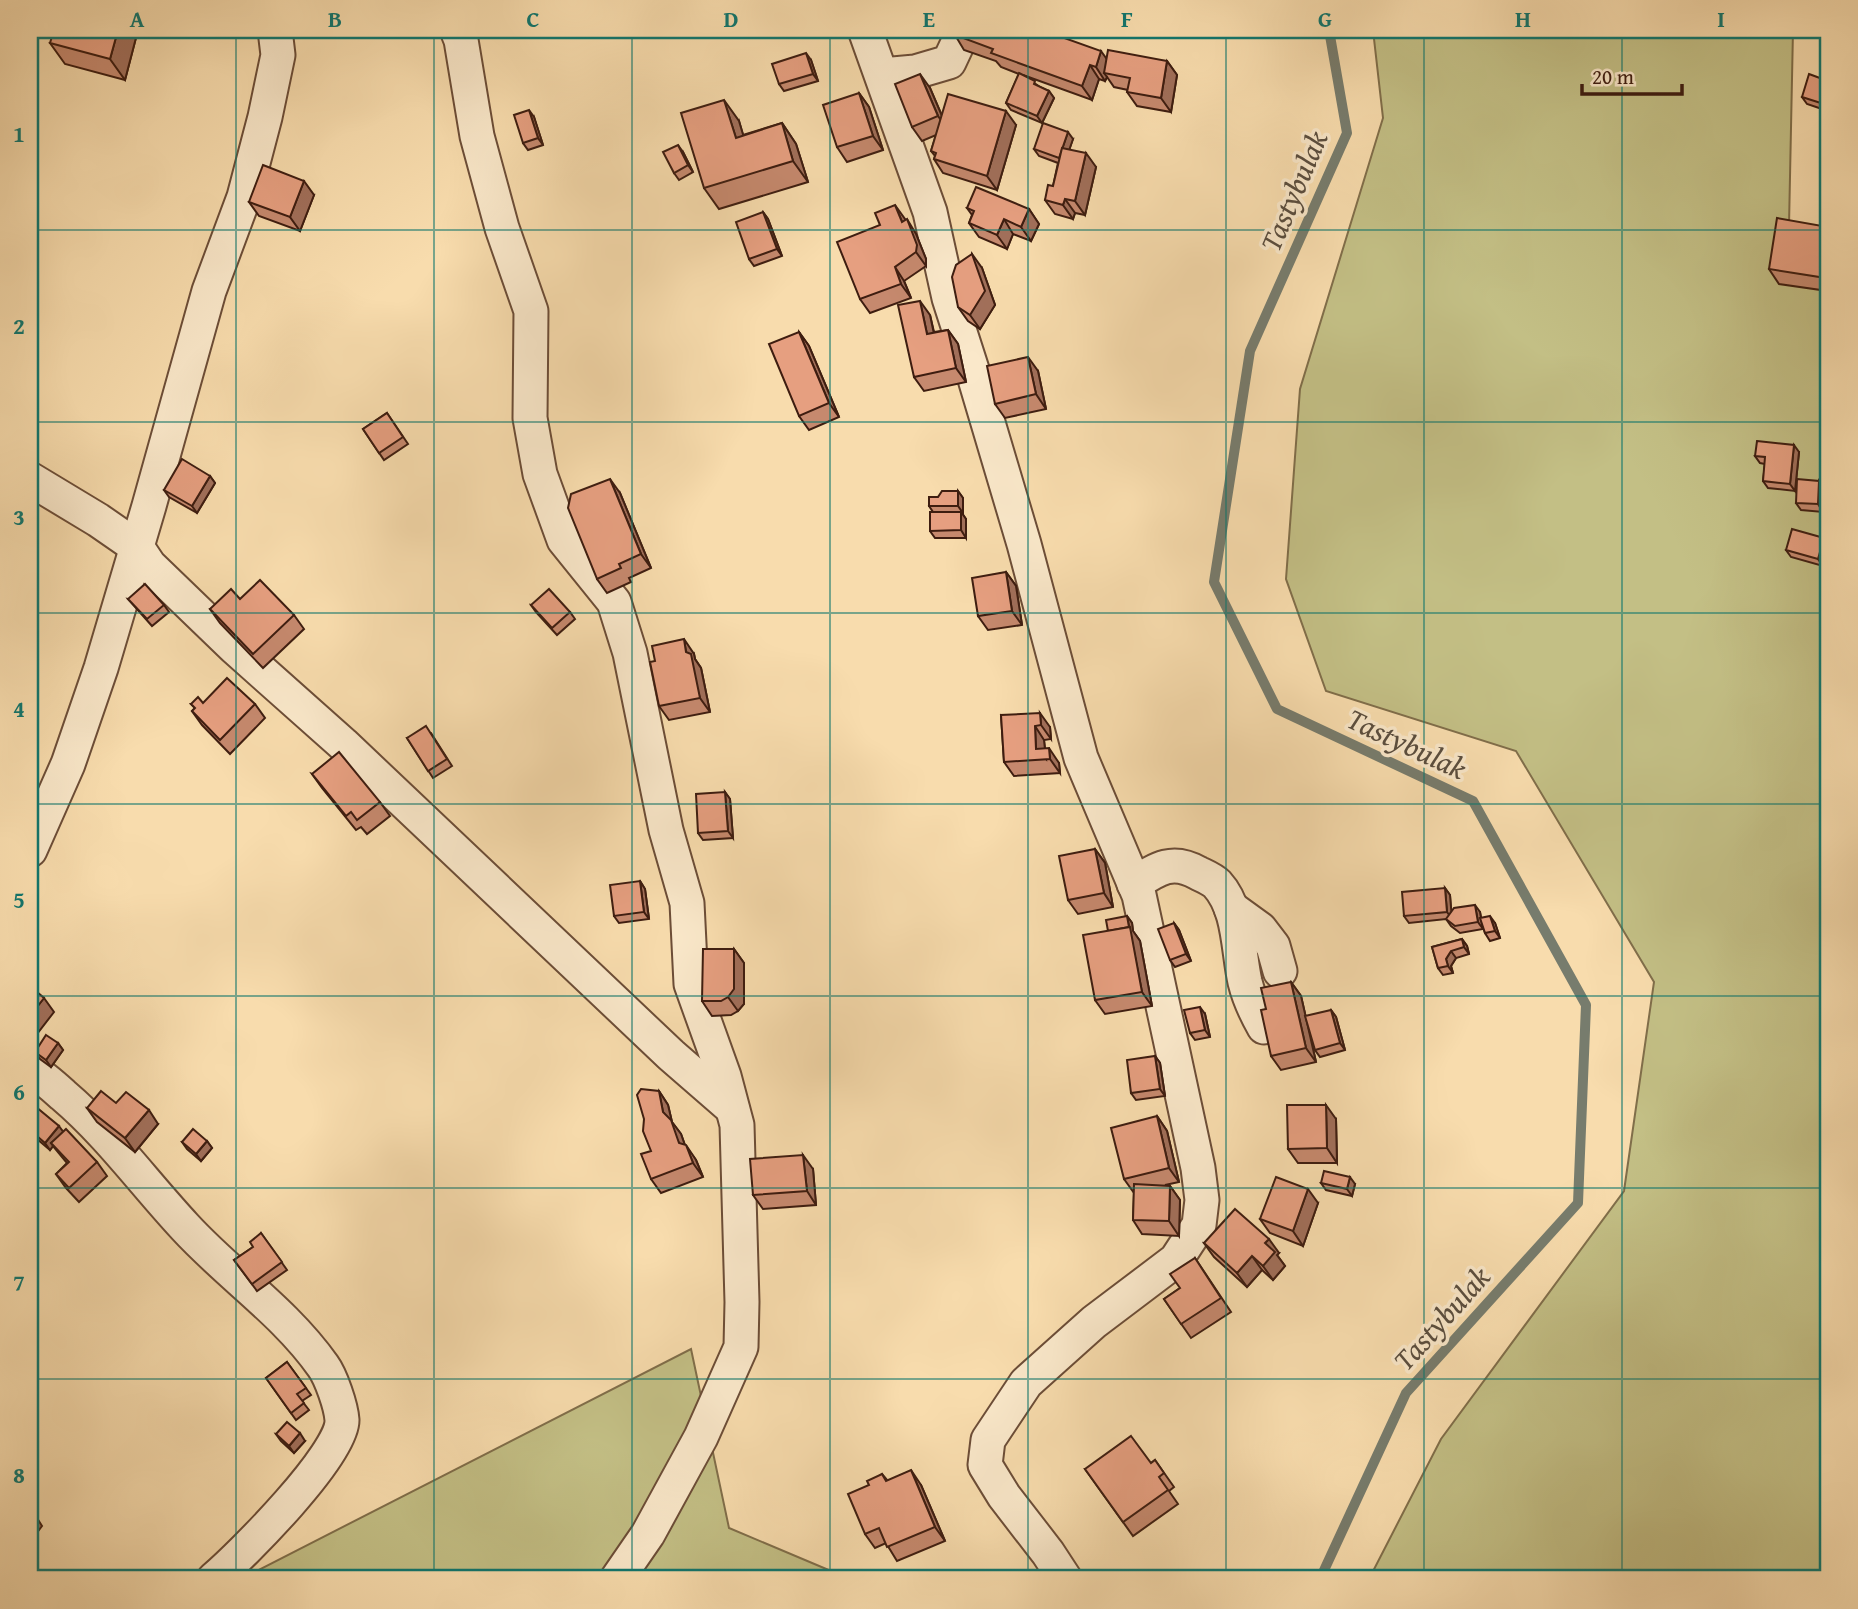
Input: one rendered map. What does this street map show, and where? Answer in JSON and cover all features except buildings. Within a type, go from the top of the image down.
[{"type":"street","points":[[30,850],[68,764],[101,668],[209,290],[244,197],[278,55],[275,30]]},
{"type":"street","points":[[457,30],[477,136],[502,228],[531,311],[530,418],[540,474],[564,540],[614,602],[630,653],[666,830],[687,903],[691,984],[724,1076],[737,1125],[741,1347],[701,1437],[648,1534],[617,1579]]},
{"type":"street","points":[[865,30],[930,212],[949,298],[1024,544],[1081,758],[1139,895],[1198,1168],[1202,1200],[1199,1225],[1176,1260],[1094,1322],[1026,1383],[988,1440],[985,1465],[988,1472],[1065,1579]]},
{"type":"street","points":[[881,75],[915,72],[949,62],[964,30]]},
{"type":"street","points":[[30,480],[98,520],[137,547],[149,565],[234,647],[343,744],[671,1055],[732,1108]]},
{"type":"street","points":[[1134,884],[1159,868],[1185,866],[1216,883],[1231,908],[1245,981],[1252,1006],[1264,1027]]},
{"type":"street","points":[[1231,908],[1260,929],[1273,947],[1280,971]]},
{"type":"street","points":[[30,1069],[79,1108],[186,1228],[284,1321],[325,1367],[337,1399],[342,1422],[334,1446],[293,1499],[214,1579]]},
{"type":"shaded area","points":[[1373,30],[1793,30],[1789,226],[1828,232],[1828,1579],[1369,1579],[1441,1439],[1624,1191],[1654,982],[1516,751],[1326,691],[1286,579],[1300,389],[1383,118]]},
{"type":"shaded area","points":[[691,1349],[729,1528],[850,1579],[241,1579]]},
{"type":"waterway","name":"Tastybulak","points":[[1320,1579],[1406,1393],[1578,1203],[1586,1005],[1473,801],[1277,709],[1214,582],[1250,351],[1347,133],[1329,30]]}]
